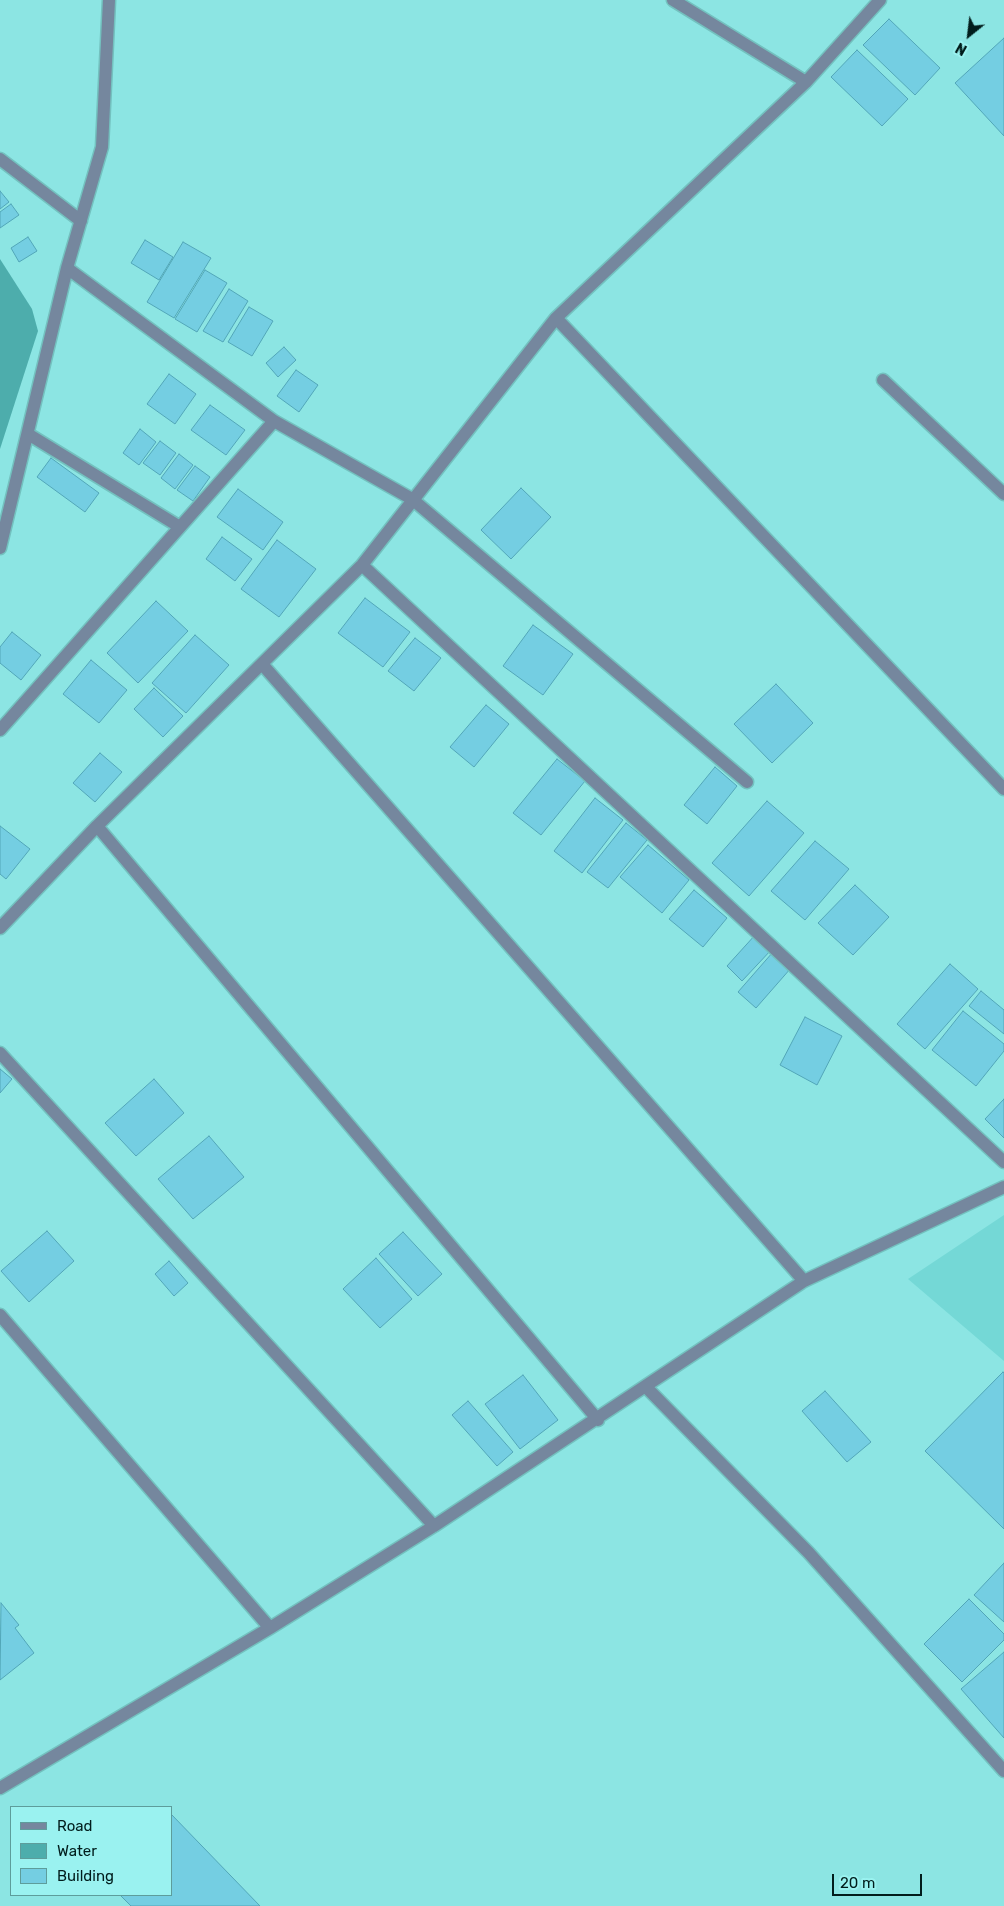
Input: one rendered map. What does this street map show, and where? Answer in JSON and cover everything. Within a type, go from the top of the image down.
[{"type":"street","points":[[0,548],[68,268],[102,147],[109,0]]},
{"type":"street","points":[[673,0],[806,82]]},
{"type":"street","points":[[0,928],[97,826],[362,565],[556,318],[806,82],[880,0]]},
{"type":"street","points":[[0,159],[81,221]]},
{"type":"street","points":[[68,268],[274,421],[412,499],[747,782]]},
{"type":"street","points":[[556,318],[1004,790]]},
{"type":"street","points":[[883,380],[1004,494]]},
{"type":"street","points":[[0,730],[274,421]]},
{"type":"street","points":[[28,434],[180,527]]},
{"type":"street","points":[[362,565],[1004,1162]]},
{"type":"street","points":[[262,664],[804,1281]]},
{"type":"street","points":[[97,826],[598,1420]]},
{"type":"street","points":[[0,1052],[434,1526]]},
{"type":"street","points":[[2,1782],[270,1628],[434,1526],[598,1420],[804,1281],[1004,1186]]},
{"type":"street","points":[[0,1315],[270,1628]]},
{"type":"street","points":[[646,1387],[809,1553],[1004,1771]]},
{"type":"shaded area","points":[[1004,1215],[1004,1361],[908,1279]]},
{"type":"water","points":[[0,259],[32,309],[38,331],[0,449]]},
{"type":"building","points":[[889,19],[940,68],[915,95],[863,45]]},
{"type":"building","points":[[1004,38],[1004,136],[955,83]]},
{"type":"building","points":[[857,50],[908,99],[882,126],[831,77]]},
{"type":"building","points":[[0,191],[9,202],[0,209]]},
{"type":"building","points":[[11,204],[19,215],[0,228],[0,212]]},
{"type":"building","points":[[28,237],[37,251],[19,262],[11,248]]},
{"type":"building","points":[[145,240],[173,257],[159,280],[131,263]]},
{"type":"building","points":[[183,242],[211,258],[174,318],[147,302]]},
{"type":"building","points":[[205,270],[227,283],[197,332],[175,319]]},
{"type":"building","points":[[229,289],[248,301],[223,342],[203,331]]},
{"type":"building","points":[[249,307],[273,321],[252,356],[228,342]]},
{"type":"building","points":[[284,347],[296,360],[278,377],[266,363]]},
{"type":"building","points":[[296,370],[318,385],[299,412],[277,396]]},
{"type":"building","points":[[169,374],[196,394],[175,424],[147,404]]},
{"type":"building","points":[[210,405],[245,430],[226,455],[191,430]]},
{"type":"building","points":[[140,429],[156,442],[139,465],[123,453]]},
{"type":"building","points":[[160,441],[176,453],[160,475],[143,463]]},
{"type":"building","points":[[179,454],[193,465],[175,489],[161,478]]},
{"type":"building","points":[[51,458],[99,493],[85,512],[37,477]]},
{"type":"building","points":[[195,466],[210,477],[193,501],[177,490]]},
{"type":"building","points":[[521,488],[551,517],[511,559],[481,530]]},
{"type":"building","points":[[238,489],[283,522],[263,550],[217,517]]},
{"type":"building","points":[[222,537],[252,559],[235,581],[206,559]]},
{"type":"building","points":[[277,540],[316,569],[279,617],[241,589]]},
{"type":"building","points":[[365,598],[410,632],[383,667],[338,633]]},
{"type":"building","points":[[156,601],[188,631],[138,683],[107,653]]},
{"type":"building","points":[[533,625],[573,654],[543,695],[503,666]]},
{"type":"building","points":[[12,632],[41,655],[21,680],[0,663],[0,647]]},
{"type":"building","points":[[195,635],[229,665],[186,713],[152,683]]},
{"type":"building","points":[[415,638],[441,658],[414,691],[388,671]]},
{"type":"building","points":[[91,660],[127,690],[99,723],[63,694]]},
{"type":"building","points":[[776,684],[813,723],[772,763],[734,724]]},
{"type":"building","points":[[154,688],[183,716],[163,737],[134,709]]},
{"type":"building","points":[[486,705],[509,724],[474,767],[450,747]]},
{"type":"building","points":[[100,753],[122,772],[95,802],[73,783]]},
{"type":"building","points":[[557,759],[585,781],[541,835],[513,813]]},
{"type":"building","points":[[715,767],[737,786],[707,824],[684,805]]},
{"type":"building","points":[[595,798],[623,820],[582,873],[554,851]]},
{"type":"building","points":[[767,801],[804,833],[749,896],[712,863]]},
{"type":"building","points":[[626,823],[647,840],[608,888],[587,872]]},
{"type":"building","points":[[0,826],[30,849],[6,879],[0,874]]},
{"type":"building","points":[[815,841],[849,869],[805,920],[771,891]]},
{"type":"building","points":[[648,845],[689,880],[662,913],[620,877]]},
{"type":"building","points":[[855,885],[889,917],[853,955],[818,923]]},
{"type":"building","points":[[694,890],[727,918],[703,947],[669,919]]},
{"type":"building","points":[[756,934],[772,949],[742,981],[727,966]]},
{"type":"building","points":[[773,952],[791,968],[756,1008],[738,992]]},
{"type":"building","points":[[950,964],[978,989],[925,1049],[897,1024]]},
{"type":"building","points":[[981,991],[1004,1010],[1004,1034],[969,1006]]},
{"type":"building","points":[[963,1011],[1004,1044],[1004,1051],[976,1086],[932,1050]]},
{"type":"building","points":[[805,1017],[842,1036],[817,1085],[780,1065]]},
{"type":"building","points":[[0,1069],[12,1079],[0,1093]]},
{"type":"building","points":[[154,1079],[184,1113],[136,1156],[105,1123]]},
{"type":"building","points":[[1004,1099],[1004,1138],[985,1119]]},
{"type":"building","points":[[209,1136],[244,1177],[193,1219],[158,1179]]},
{"type":"building","points":[[47,1231],[74,1261],[29,1302],[1,1271]]},
{"type":"building","points":[[403,1232],[442,1274],[418,1296],[379,1254]]},
{"type":"building","points":[[376,1258],[412,1299],[380,1328],[343,1289]]},
{"type":"building","points":[[169,1261],[188,1283],[174,1296],[155,1274]]},
{"type":"building","points":[[1004,1373],[1004,1529],[925,1451]]},
{"type":"building","points":[[523,1375],[558,1420],[520,1449],[485,1404]]},
{"type":"building","points":[[825,1391],[871,1442],[847,1462],[802,1411]]},
{"type":"building","points":[[468,1401],[513,1452],[497,1466],[452,1415]]},
{"type":"building","points":[[1004,1563],[1004,1622],[974,1595]]},
{"type":"building","points":[[969,1599],[1004,1634],[1004,1640],[962,1682],[924,1644]]},
{"type":"building","points":[[1,1603],[19,1625],[15,1628],[34,1653],[0,1680]]},
{"type":"building","points":[[1004,1652],[1004,1738],[961,1689]]},
{"type":"building","points":[[172,1815],[260,1906],[131,1906],[121,1896],[172,1896]]}]
